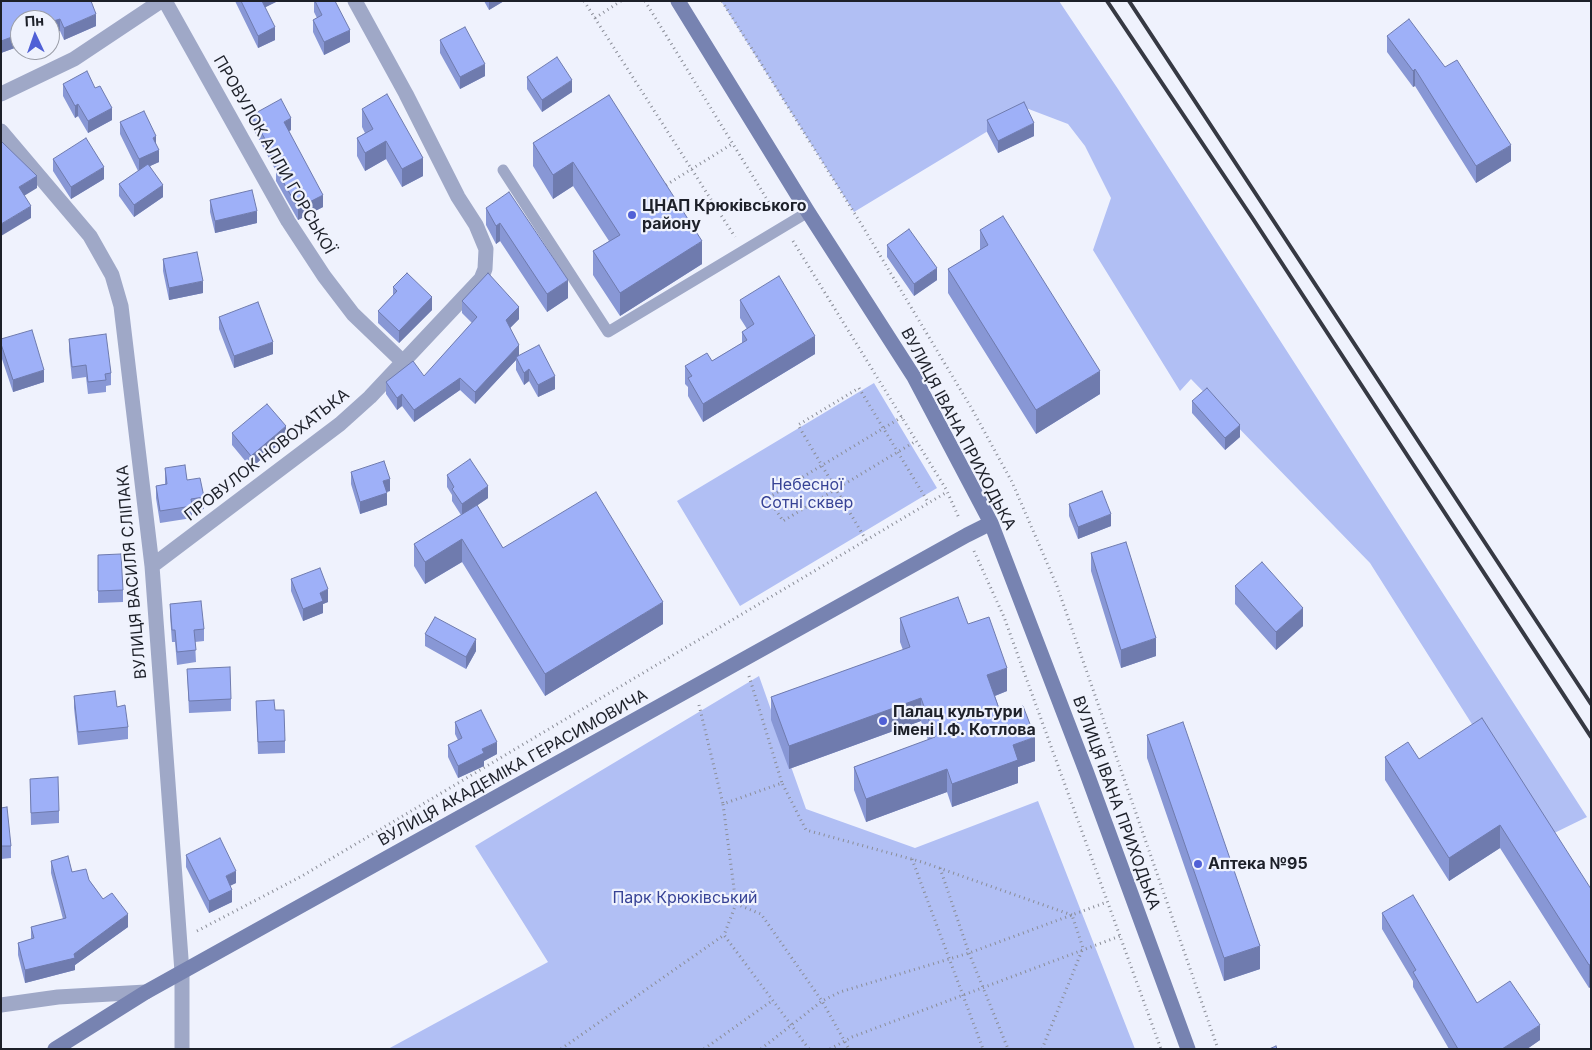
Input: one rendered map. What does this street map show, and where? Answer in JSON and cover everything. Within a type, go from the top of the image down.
[{"type":"main road","name":"ВУЛИЦЯ ІВАНА ПРИХОДЬКА","points":[[678,1],[808,212],[914,377],[991,523],[1076,743],[1188,1049]]},
{"type":"main road","name":"ВУЛИЦЯ АКАДЕМІКА ГЕРАСИМОВИЧА","points":[[55,1049],[146,992],[991,523]]},
{"type":"street","points":[[1,94],[74,59],[161,1]]},
{"type":"street","name":"ПРОВУЛОК АЛЛИ ГОРСЬКОЇ","points":[[165,1],[288,221],[324,276],[353,314],[403,362]]},
{"type":"street","name":"ПРОВУЛОК НОВОХАТЬКА","points":[[152,566],[340,424],[370,397],[481,279],[485,268],[486,249],[476,225],[458,197],[406,94],[355,1]]},
{"type":"street","name":"ВУЛИЦЯ ВАСИЛЯ СЛІПАКА","points":[[1,132],[90,236],[105,261],[117,291],[124,324],[152,566],[182,972],[182,1049]]},
{"type":"street","points":[[1,1005],[58,997],[146,992]]},
{"type":"lane","points":[[503,170],[608,332],[808,212]]},
{"type":"path","points":[[584,1],[743,251]]},
{"type":"path","points":[[595,18],[621,1]]},
{"type":"path","points":[[646,1],[947,492],[1004,617],[1162,1049]]},
{"type":"path","points":[[666,184],[732,144]]},
{"type":"path","points":[[866,540],[798,425],[859,388],[928,503]]},
{"type":"path","points":[[902,417],[768,498],[783,521],[916,441]]},
{"type":"path","points":[[180,940],[302,876],[947,492]]},
{"type":"path","points":[[748,672],[782,783],[806,830],[940,868],[1072,915]]},
{"type":"path","points":[[561,1049],[724,935],[736,904],[723,804],[699,704]]},
{"type":"path","points":[[723,804],[782,783]]},
{"type":"path","points":[[911,859],[983,1049]]},
{"type":"path","points":[[940,868],[969,953],[1008,1049]]},
{"type":"path","points":[[761,1049],[822,1001],[840,992],[969,953],[1107,902]]},
{"type":"path","points":[[736,904],[761,914],[822,1001],[849,1049]]},
{"type":"path","points":[[1042,1049],[1084,948],[1072,915]]},
{"type":"path","points":[[724,935],[809,1049]]},
{"type":"path","points":[[830,1049],[844,1040],[1120,936]]},
{"type":"path","points":[[704,1049],[773,1000]]},
{"type":"green space","points":[[721,1],[1059,1],[1118,89],[1587,817],[1544,838],[1370,563],[1191,379],[1180,391],[1093,250],[1111,198],[1085,146],[1068,124],[1026,108],[854,212]]},
{"type":"green space","name":"Небесної Сотні сквер","points":[[874,383],[937,488],[740,606],[677,501]]},
{"type":"green space","name":"Парк Крюківський","points":[[759,676],[806,809],[915,848],[1038,801],[1135,1049],[388,1049],[548,962],[475,846]]},
{"type":"building","points":[[1,1],[91,1],[96,14],[64,28],[60,19],[60,10],[10,10],[10,38],[1,41]]},
{"type":"building","points":[[241,1],[262,1],[275,27],[258,36]]},
{"type":"building","points":[[315,1],[335,1],[350,30],[324,42],[313,20],[322,15]]},
{"type":"building","points":[[1409,19],[1445,67],[1457,60],[1511,145],[1476,166],[1415,69],[1413,71],[1387,36]]},
{"type":"building","points":[[465,27],[485,64],[460,77],[440,40]]},
{"type":"building","points":[[557,57],[572,80],[542,100],[527,77]]},
{"type":"building","points":[[87,71],[95,88],[100,86],[112,108],[88,121],[78,104],[75,106],[63,84]]},
{"type":"building","points":[[387,94],[423,158],[402,169],[386,141],[365,153],[357,138],[373,129],[362,109]]},
{"type":"building","name":"ЦНАП Крюківського району","points":[[609,95],[702,241],[620,293],[593,251],[620,235],[573,162],[553,175],[533,143]]},
{"type":"building","points":[[281,99],[291,118],[284,122],[323,195],[298,208],[276,169],[280,167],[252,115]]},
{"type":"building","points":[[1024,102],[1034,123],[998,141],[987,120]]},
{"type":"building","points":[[144,111],[156,136],[153,138],[159,150],[139,159],[120,122]]},
{"type":"building","points":[[86,138],[104,167],[71,187],[53,159]]},
{"type":"building","points":[[1,141],[37,176],[19,187],[31,206],[1,224]]},
{"type":"building","points":[[148,164],[163,185],[134,205],[119,184]]},
{"type":"building","points":[[252,190],[257,211],[215,221],[210,200]]},
{"type":"building","points":[[509,192],[568,280],[547,294],[500,223],[496,226],[486,208]]},
{"type":"building","points":[[1003,216],[1100,371],[1036,410],[948,269],[988,245],[980,230]]},
{"type":"building","points":[[909,229],[937,268],[914,284],[887,245]]},
{"type":"building","points":[[197,252],[203,281],[169,288],[163,259]]},
{"type":"building","points":[[407,273],[432,297],[399,331],[378,311],[397,291],[393,287]]},
{"type":"building","points":[[488,273],[519,307],[506,320],[519,345],[475,392],[460,378],[414,410],[402,394],[397,398],[386,382],[413,361],[424,376],[477,317],[462,301]]},
{"type":"building","points":[[779,276],[815,336],[703,404],[688,378],[692,376],[685,366],[707,353],[712,361],[747,340],[742,332],[754,324],[740,300]]},
{"type":"building","points":[[258,302],[273,342],[234,356],[219,317]]},
{"type":"building","points":[[32,330],[44,370],[13,380],[1,339]]},
{"type":"building","points":[[106,334],[111,373],[105,374],[106,380],[88,382],[86,365],[72,367],[69,339]]},
{"type":"building","points":[[539,345],[555,376],[538,385],[529,369],[524,373],[516,357]]},
{"type":"building","points":[[1207,388],[1240,425],[1225,438],[1192,401]]},
{"type":"building","points":[[267,404],[286,426],[251,456],[232,433]]},
{"type":"building","points":[[470,459],[488,486],[462,504],[452,489],[454,487],[447,475]]},
{"type":"building","points":[[384,461],[390,479],[383,481],[387,493],[360,502],[351,472]]},
{"type":"building","points":[[185,465],[187,480],[200,478],[204,497],[191,499],[192,506],[160,511],[156,486],[167,484],[165,468]]},
{"type":"building","points":[[1102,491],[1111,514],[1078,527],[1069,504]]},
{"type":"building","points":[[596,492],[663,602],[545,674],[462,539],[425,562],[414,544],[477,505],[503,548]]},
{"type":"building","points":[[1126,542],[1156,638],[1121,650],[1091,553]]},
{"type":"building","points":[[121,554],[123,590],[98,591],[98,555]]},
{"type":"building","points":[[1262,562],[1303,608],[1276,632],[1235,586]]},
{"type":"building","points":[[320,568],[328,589],[320,593],[323,601],[303,609],[291,579]]},
{"type":"building","name":"Палац культури імені І.Ф. Котлова","points":[[958,597],[968,624],[989,617],[1007,668],[987,675],[1001,714],[1023,706],[1035,737],[1013,745],[1018,760],[952,784],[947,769],[866,799],[854,767],[935,737],[921,698],[789,746],[771,697],[910,647],[900,618]]},
{"type":"building","points":[[201,601],[204,629],[194,630],[196,650],[177,652],[175,630],[172,630],[170,604]]},
{"type":"building","points":[[435,617],[476,639],[466,657],[425,634]]},
{"type":"building","points":[[230,667],[231,699],[189,701],[187,669]]},
{"type":"building","points":[[115,691],[117,707],[125,705],[128,727],[78,732],[74,696]]},
{"type":"building","points":[[274,700],[275,710],[284,710],[285,741],[258,742],[256,701]]},
{"type":"building","points":[[481,710],[497,742],[482,749],[484,753],[458,766],[448,745],[462,738],[455,722]]},
{"type":"building","points":[[1482,718],[1591,889],[1591,964],[1589,965],[1500,825],[1449,858],[1385,757],[1408,742],[1419,759]]},
{"type":"building","points":[[1183,722],[1260,946],[1224,958],[1147,735]]},
{"type":"building","points":[[58,777],[59,811],[31,813],[30,779]]},
{"type":"building","points":[[7,807],[11,846],[1,846],[1,808]]},
{"type":"building","points":[[220,838],[236,871],[226,876],[232,890],[209,901],[186,855]]},
{"type":"building","points":[[68,856],[72,872],[86,869],[89,880],[103,899],[112,893],[128,914],[74,954],[75,958],[25,970],[18,943],[34,938],[31,927],[66,918],[51,861]]},
{"type":"building","points":[[1413,895],[1477,1003],[1510,981],[1540,1025],[1502,1049],[1458,1049],[1413,972],[1416,970],[1382,913]]},
{"type":"railway","points":[[1107,1],[1253,219],[1591,737]]},
{"type":"railway","points":[[1129,1],[1591,704]]},
{"type":"place","name":"ЦНАП Крюківського району","points":[[632,215]]},
{"type":"place","name":"Палац культури імені І.Ф. Котлова","points":[[883,721]]},
{"type":"place","name":"Аптека №95","points":[[1198,864]]}]
